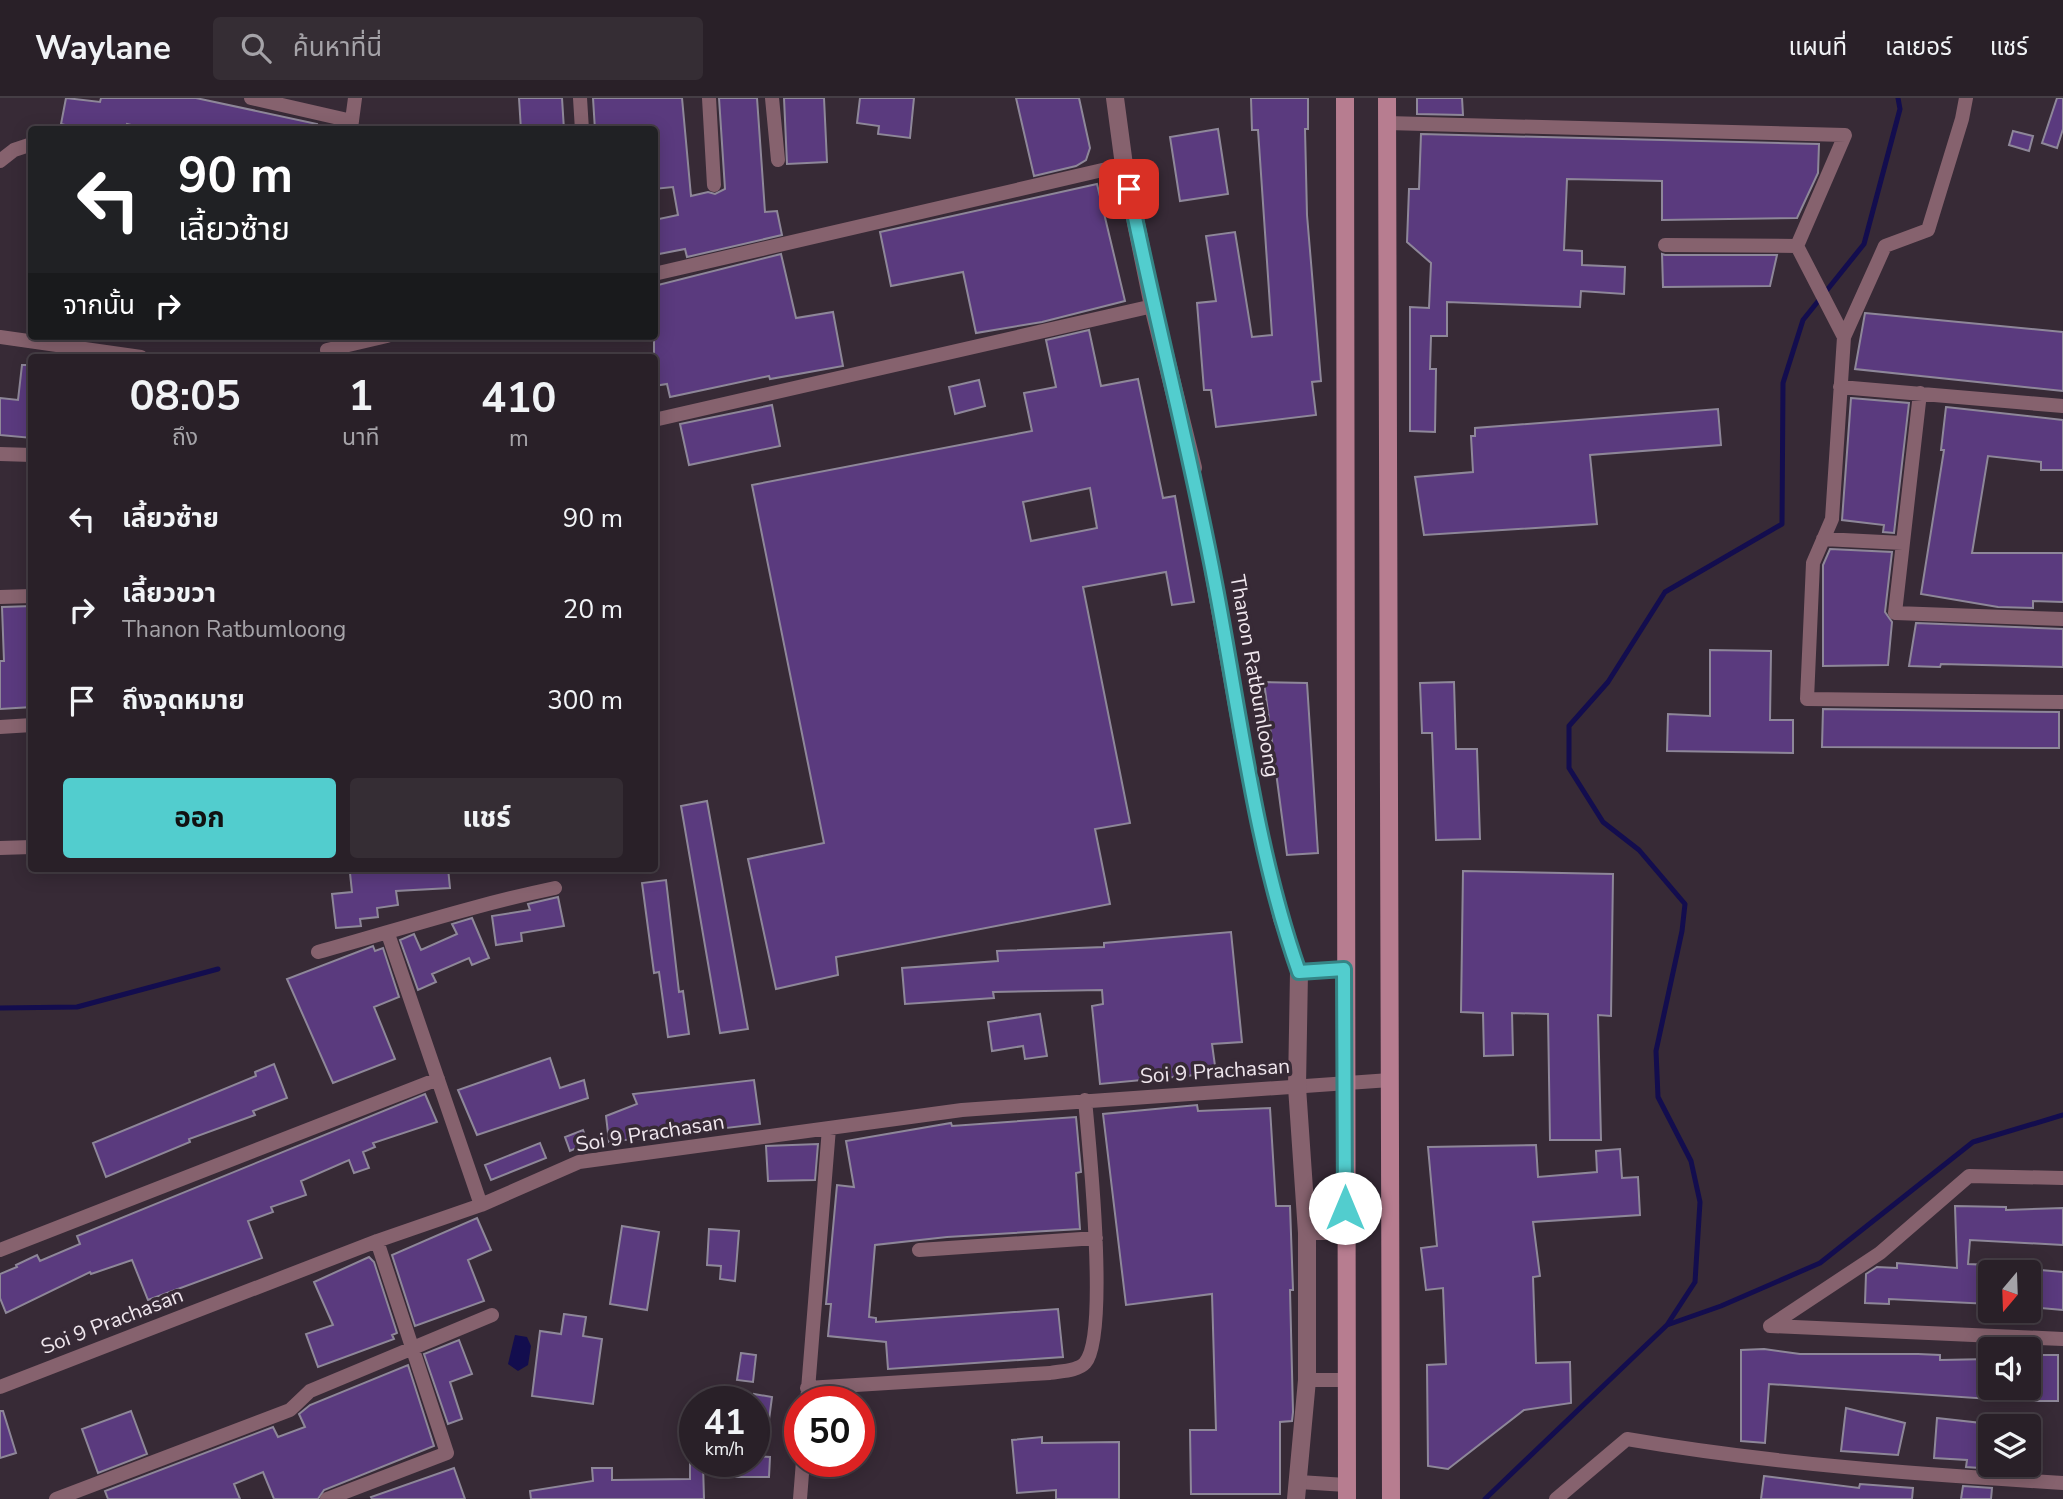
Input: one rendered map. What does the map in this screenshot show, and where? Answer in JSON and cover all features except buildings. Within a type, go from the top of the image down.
[{"type":"main road","points":[[1345,98],[1346,1492]]},
{"type":"main road","points":[[1387,98],[1391,1499]]},
{"type":"street","points":[[251,98],[352,125],[355,98]]},
{"type":"street","points":[[580,98],[582,126]]},
{"type":"street","points":[[709,98],[714,185]]},
{"type":"street","points":[[772,98],[778,160]]},
{"type":"street","name":"Thanon Ratbumloong","points":[[1115,98],[1124,165],[1153,306],[1193,468],[1240,734],[1280,919],[1299,972]]},
{"type":"street","points":[[1966,98],[1928,230],[1885,246],[1844,337],[1832,519],[1813,563],[1807,699],[2063,702]]},
{"type":"street","points":[[1387,123],[1845,135],[1797,246]]},
{"type":"street","points":[[0,161],[14,150],[28,145]]},
{"type":"street","points":[[658,273],[1124,165]]},
{"type":"street","points":[[1665,245],[1797,246]]},
{"type":"street","points":[[1797,246],[1844,337]]},
{"type":"street","points":[[658,419],[1153,306]]},
{"type":"street","points":[[0,337],[120,354]]},
{"type":"street","points":[[326,348],[367,340]]},
{"type":"street","points":[[1840,387],[2063,406]]},
{"type":"street","points":[[1920,393],[1895,613],[2063,619]]},
{"type":"street","points":[[0,454],[28,455]]},
{"type":"street","points":[[1823,539],[1903,543]]},
{"type":"street","points":[[0,597],[28,596]]},
{"type":"street","points":[[0,727],[28,725]]},
{"type":"street","points":[[0,848],[28,847]]},
{"type":"street","points":[[318,952],[388,934],[491,901],[555,888]]},
{"type":"street","points":[[388,934],[481,1205]]},
{"type":"street","points":[[1344,969],[1299,972],[1297,1087],[1307,1233],[1307,1380],[1298,1491],[1346,1492]]},
{"type":"street","points":[[0,1250],[438,1079]]},
{"type":"street","name":"Soi 9 Prachasan","points":[[0,1387],[377,1241],[481,1205],[579,1162],[962,1111],[1390,1080]]},
{"type":"street","points":[[875,1389],[1050,1373],[1080,1367],[1092,1350],[1097,1238],[1085,1100]]},
{"type":"street","points":[[808,1386],[829,1128]]},
{"type":"street","points":[[2063,1178],[1969,1177],[1880,1253],[1770,1326],[2063,1339]]},
{"type":"street","points":[[1307,1233],[1345,1233]]},
{"type":"street","points":[[919,1250],[1097,1238]]},
{"type":"street","points":[[327,1499],[348,1495],[447,1453],[377,1241]]},
{"type":"street","points":[[56,1499],[290,1410],[310,1391],[492,1315]]},
{"type":"street","points":[[1307,1380],[1346,1380]]},
{"type":"street","points":[[1556,1499],[1627,1439],[1737,1457],[2063,1483]]},
{"type":"street","points":[[800,1499],[802,1477]]},
{"type":"shaded area","points":[[515,1335],[527,1337],[531,1346],[528,1365],[518,1371],[508,1364]]},
{"type":"waterway","points":[[1667,1325],[1695,1282],[1700,1202],[1691,1161],[1658,1097],[1656,1051],[1682,931],[1685,904],[1639,850],[1603,822],[1569,768],[1569,726],[1608,682],[1665,592],[1782,524],[1783,383],[1803,320],[1864,244],[1900,109],[1898,98]]},
{"type":"waterway","points":[[0,1008],[77,1007],[218,969]]},
{"type":"waterway","points":[[1485,1499],[1667,1325],[1721,1306],[1820,1263],[1973,1142],[2063,1115]]},
{"type":"route","points":[[1129,189],[1153,306],[1193,468],[1224,626],[1240,734],[1280,919],[1299,972],[1344,969],[1345,1208]]}]
